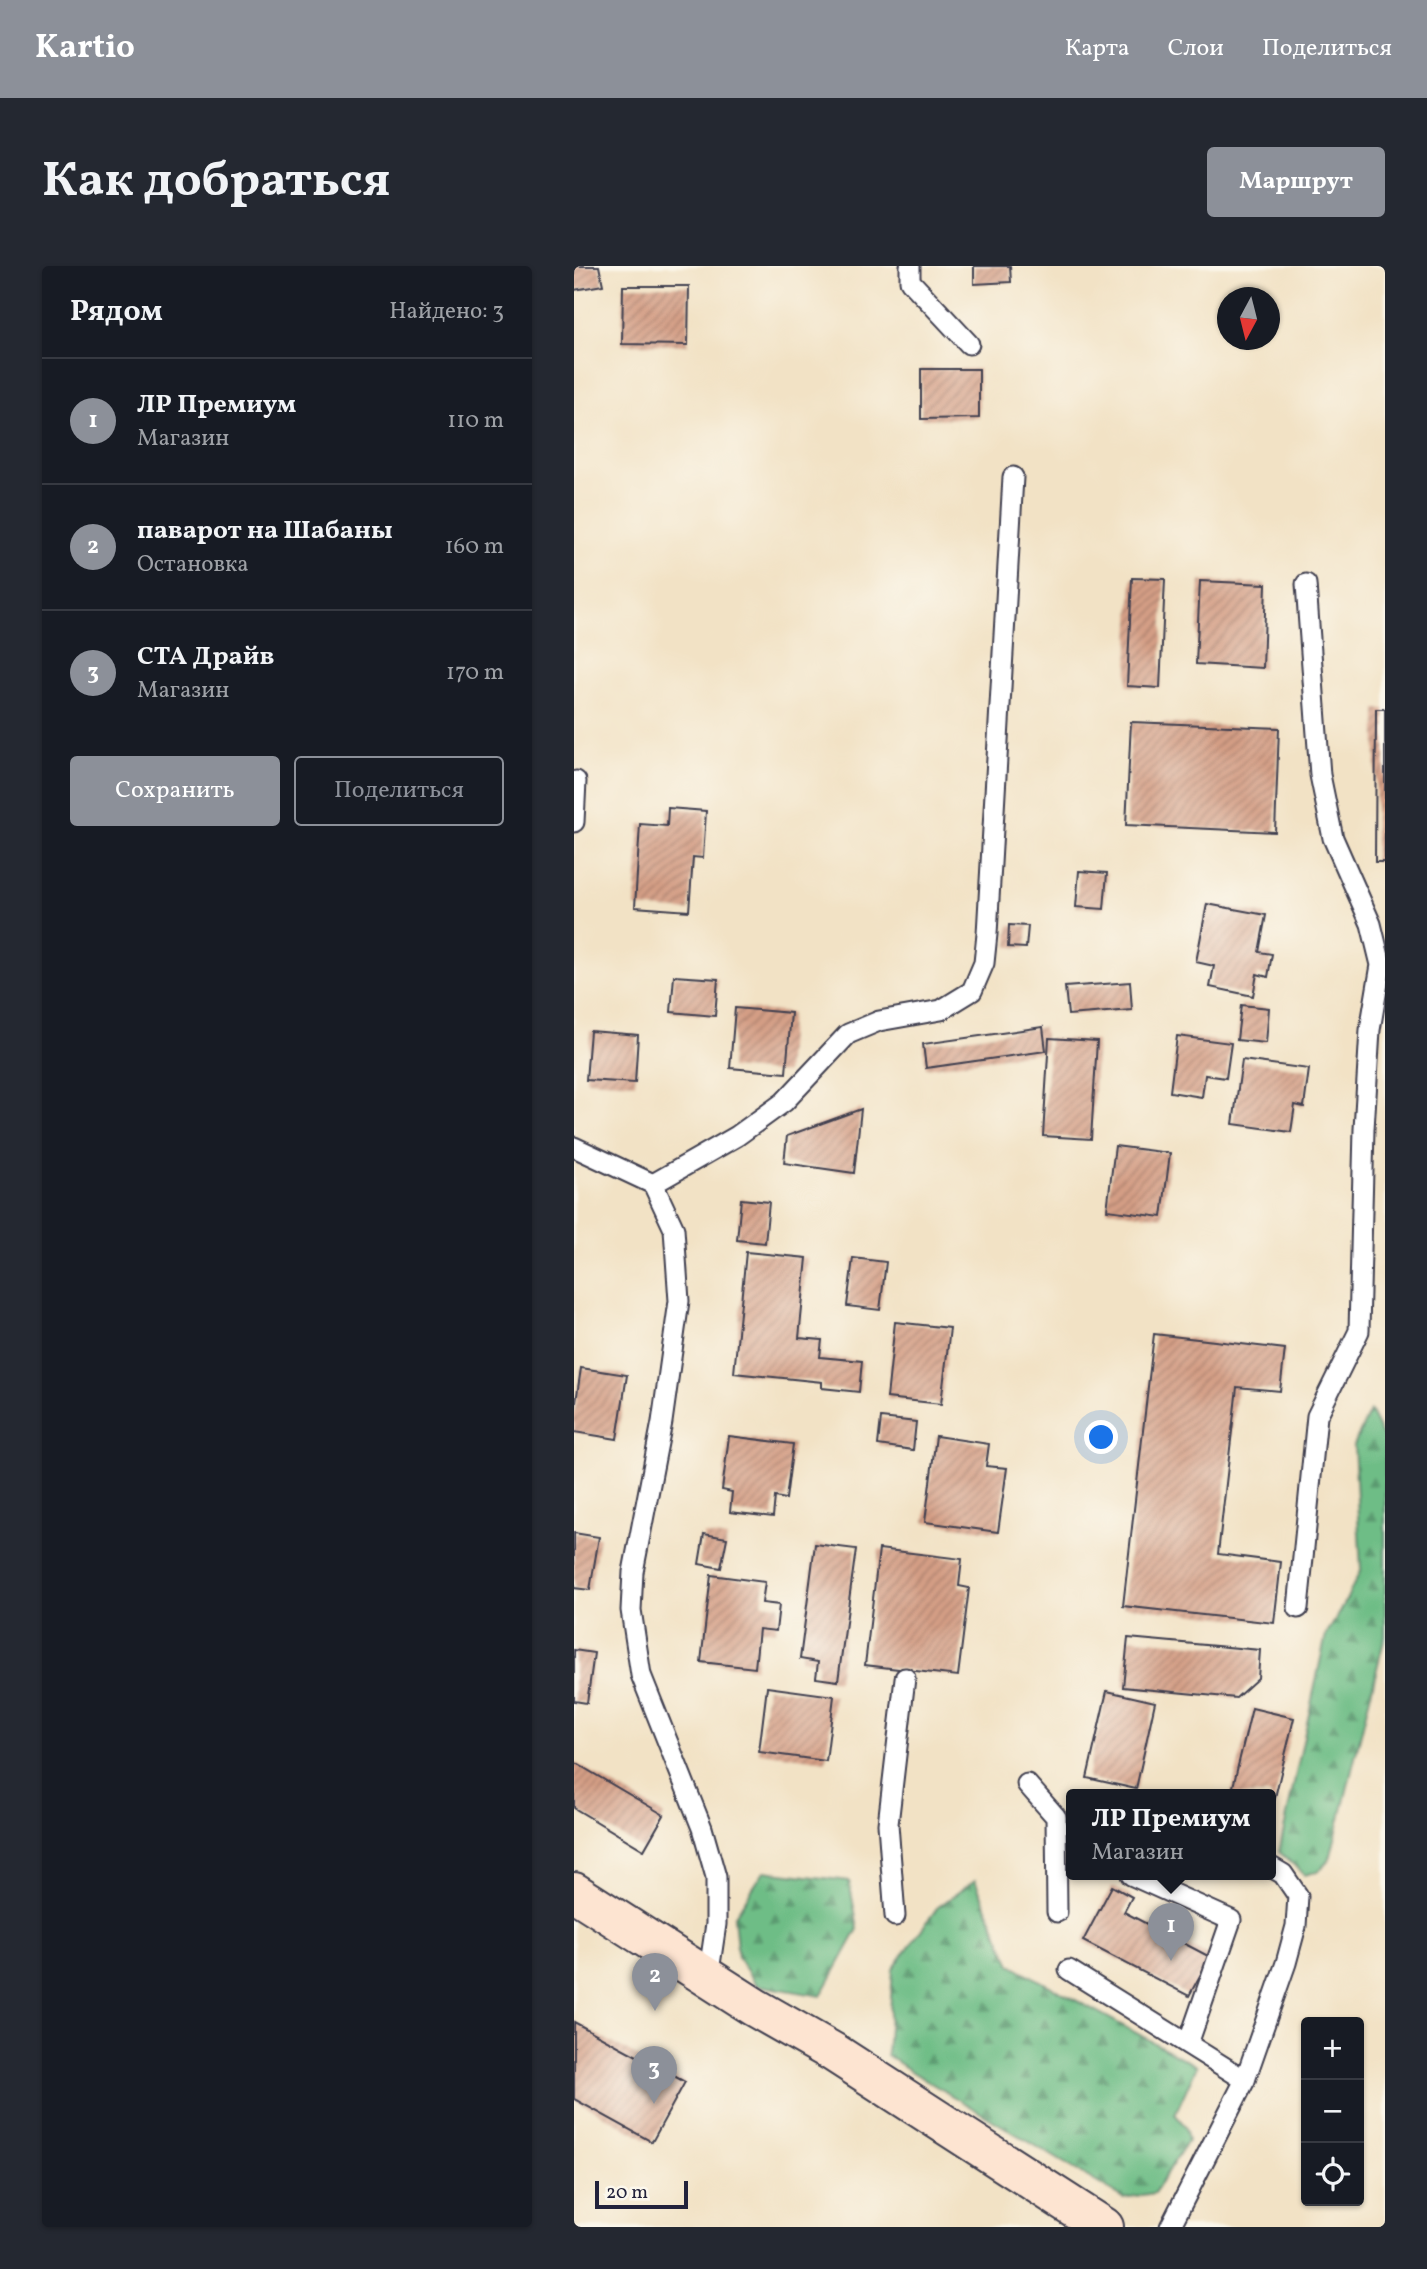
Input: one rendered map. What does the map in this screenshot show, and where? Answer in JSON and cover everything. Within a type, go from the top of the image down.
[{"type":"main road","points":[[574,1892],[708,1978],[833,2052],[1104,2227]]},
{"type":"lane","points":[[910,266],[910,281],[969,344]]},
{"type":"lane","points":[[653,1184],[737,1136],[784,1101],[848,1034],[879,1021],[942,1010],[972,991],[984,962],[987,934],[1013,477]]},
{"type":"lane","points":[[1298,1608],[1317,1416],[1359,1331],[1370,1030],[1383,964],[1371,924],[1333,838],[1320,775],[1306,584]]},
{"type":"lane","points":[[574,822],[576,781]]},
{"type":"lane","points":[[574,1147],[653,1184],[674,1229],[679,1301],[662,1422],[633,1572],[631,1610],[641,1675],[702,1828],[716,1877],[716,1924],[708,1978]]},
{"type":"lane","points":[[895,1916],[888,1824],[905,1678]]},
{"type":"lane","points":[[1027,1784],[1056,1817],[1057,1912]]},
{"type":"lane","points":[[1170,2227],[1245,2080],[1286,1963],[1296,1926],[1298,1896],[1283,1874],[1276,1870]]},
{"type":"lane","points":[[1142,1880],[1231,1920],[1188,2044]]},
{"type":"lane","points":[[1069,1970],[1245,2080]]},
{"type":"green space","points":[[1370,1411],[1385,1441],[1385,1636],[1330,1859],[1319,1871],[1305,1875],[1279,1852],[1326,1635],[1361,1569],[1354,1445]]},
{"type":"green space","points":[[764,1871],[849,1881],[858,1929],[821,1996],[757,1985],[738,1958],[734,1917]]},
{"type":"green space","points":[[975,1880],[1011,1965],[1197,2066],[1175,2114],[1185,2126],[1188,2140],[1154,2193],[1123,2198],[887,2055],[893,1969],[937,1908]]},
{"type":"building","points":[[574,266],[599,266],[603,285],[574,290]]},
{"type":"building","points":[[974,266],[1010,266],[1011,282],[974,284]]},
{"type":"building","points":[[623,286],[689,286],[688,345],[622,344]]},
{"type":"building","points":[[921,369],[979,369],[979,418],[921,419]]},
{"type":"building","points":[[1132,578],[1165,579],[1160,688],[1127,686]]},
{"type":"building","points":[[1200,581],[1266,584],[1263,668],[1196,664]]},
{"type":"building","points":[[1376,709],[1385,709],[1385,862],[1375,862]]},
{"type":"building","points":[[1131,722],[1279,728],[1275,832],[1126,825]]},
{"type":"building","points":[[668,808],[706,811],[703,858],[693,857],[689,911],[635,907],[640,824],[667,826]]},
{"type":"building","points":[[1079,871],[1107,873],[1104,909],[1076,907]]},
{"type":"building","points":[[1207,904],[1266,915],[1259,952],[1272,954],[1268,977],[1257,974],[1253,996],[1210,987],[1214,966],[1196,962]]},
{"type":"building","points":[[1009,925],[1028,926],[1026,948],[1008,947]]},
{"type":"building","points":[[674,976],[718,979],[715,1016],[671,1012]]},
{"type":"building","points":[[1130,982],[1132,1010],[1068,1015],[1065,987]]},
{"type":"building","points":[[1241,1005],[1269,1008],[1266,1043],[1237,1040]]},
{"type":"building","points":[[735,1008],[791,1013],[786,1073],[730,1068]]},
{"type":"building","points":[[1043,1027],[1046,1051],[926,1068],[923,1044]]},
{"type":"building","points":[[590,1031],[638,1035],[635,1083],[586,1080]]},
{"type":"building","points":[[1177,1036],[1231,1043],[1226,1078],[1205,1075],[1202,1097],[1170,1092]]},
{"type":"building","points":[[1049,1038],[1097,1041],[1091,1139],[1043,1136]]},
{"type":"building","points":[[1242,1060],[1309,1069],[1304,1107],[1295,1105],[1291,1132],[1233,1124]]},
{"type":"building","points":[[861,1109],[854,1173],[784,1163],[787,1136]]},
{"type":"building","points":[[1115,1146],[1170,1153],[1162,1217],[1107,1210]]},
{"type":"building","points":[[741,1199],[769,1202],[765,1243],[737,1240]]},
{"type":"building","points":[[746,1252],[807,1258],[799,1338],[822,1340],[820,1357],[862,1361],[859,1392],[822,1388],[822,1382],[734,1373]]},
{"type":"building","points":[[853,1258],[886,1262],[880,1310],[847,1306]]},
{"type":"building","points":[[895,1322],[950,1328],[941,1404],[887,1398]]},
{"type":"building","points":[[1154,1334],[1285,1349],[1280,1391],[1237,1387],[1218,1554],[1281,1562],[1274,1623],[1123,1606]]},
{"type":"building","points":[[581,1368],[627,1375],[617,1439],[574,1432]]},
{"type":"building","points":[[881,1418],[916,1422],[913,1450],[878,1445]]},
{"type":"building","points":[[729,1436],[793,1444],[786,1499],[775,1497],[773,1517],[730,1512],[732,1492],[722,1490]]},
{"type":"building","points":[[936,1436],[989,1444],[986,1466],[1007,1468],[998,1532],[925,1522]]},
{"type":"building","points":[[574,1533],[599,1537],[590,1590],[574,1588]]},
{"type":"building","points":[[704,1534],[727,1538],[721,1568],[699,1564]]},
{"type":"building","points":[[815,1544],[856,1549],[838,1681],[816,1678],[818,1662],[800,1659]]},
{"type":"building","points":[[879,1549],[962,1559],[959,1586],[969,1588],[958,1676],[865,1665]]},
{"type":"building","points":[[711,1575],[765,1582],[762,1603],[779,1605],[776,1631],[759,1629],[755,1668],[701,1662]]},
{"type":"building","points":[[1128,1638],[1260,1650],[1258,1678],[1236,1698],[1123,1687]]},
{"type":"building","points":[[574,1650],[594,1653],[587,1703],[574,1701]]},
{"type":"building","points":[[767,1687],[834,1696],[826,1761],[759,1752]]},
{"type":"building","points":[[1107,1691],[1155,1702],[1136,1789],[1087,1778]]},
{"type":"building","points":[[1252,1708],[1294,1718],[1276,1793],[1276,1789],[1232,1789]]},
{"type":"building","points":[[574,1762],[664,1815],[644,1850],[574,1808]]},
{"type":"building","points":[[1112,1886],[1132,1897],[1124,1912],[1210,1957],[1189,1996],[1083,1941]]},
{"type":"building","points":[[574,2022],[685,2082],[652,2142],[574,2099]]},
{"type":"place","name":"ЛР Премиум","points":[[1171,1961]]},
{"type":"place","name":"паварот на Шабаны","points":[[655,2011]]},
{"type":"place","name":"СТА Драйв","points":[[654,2104]]}]
